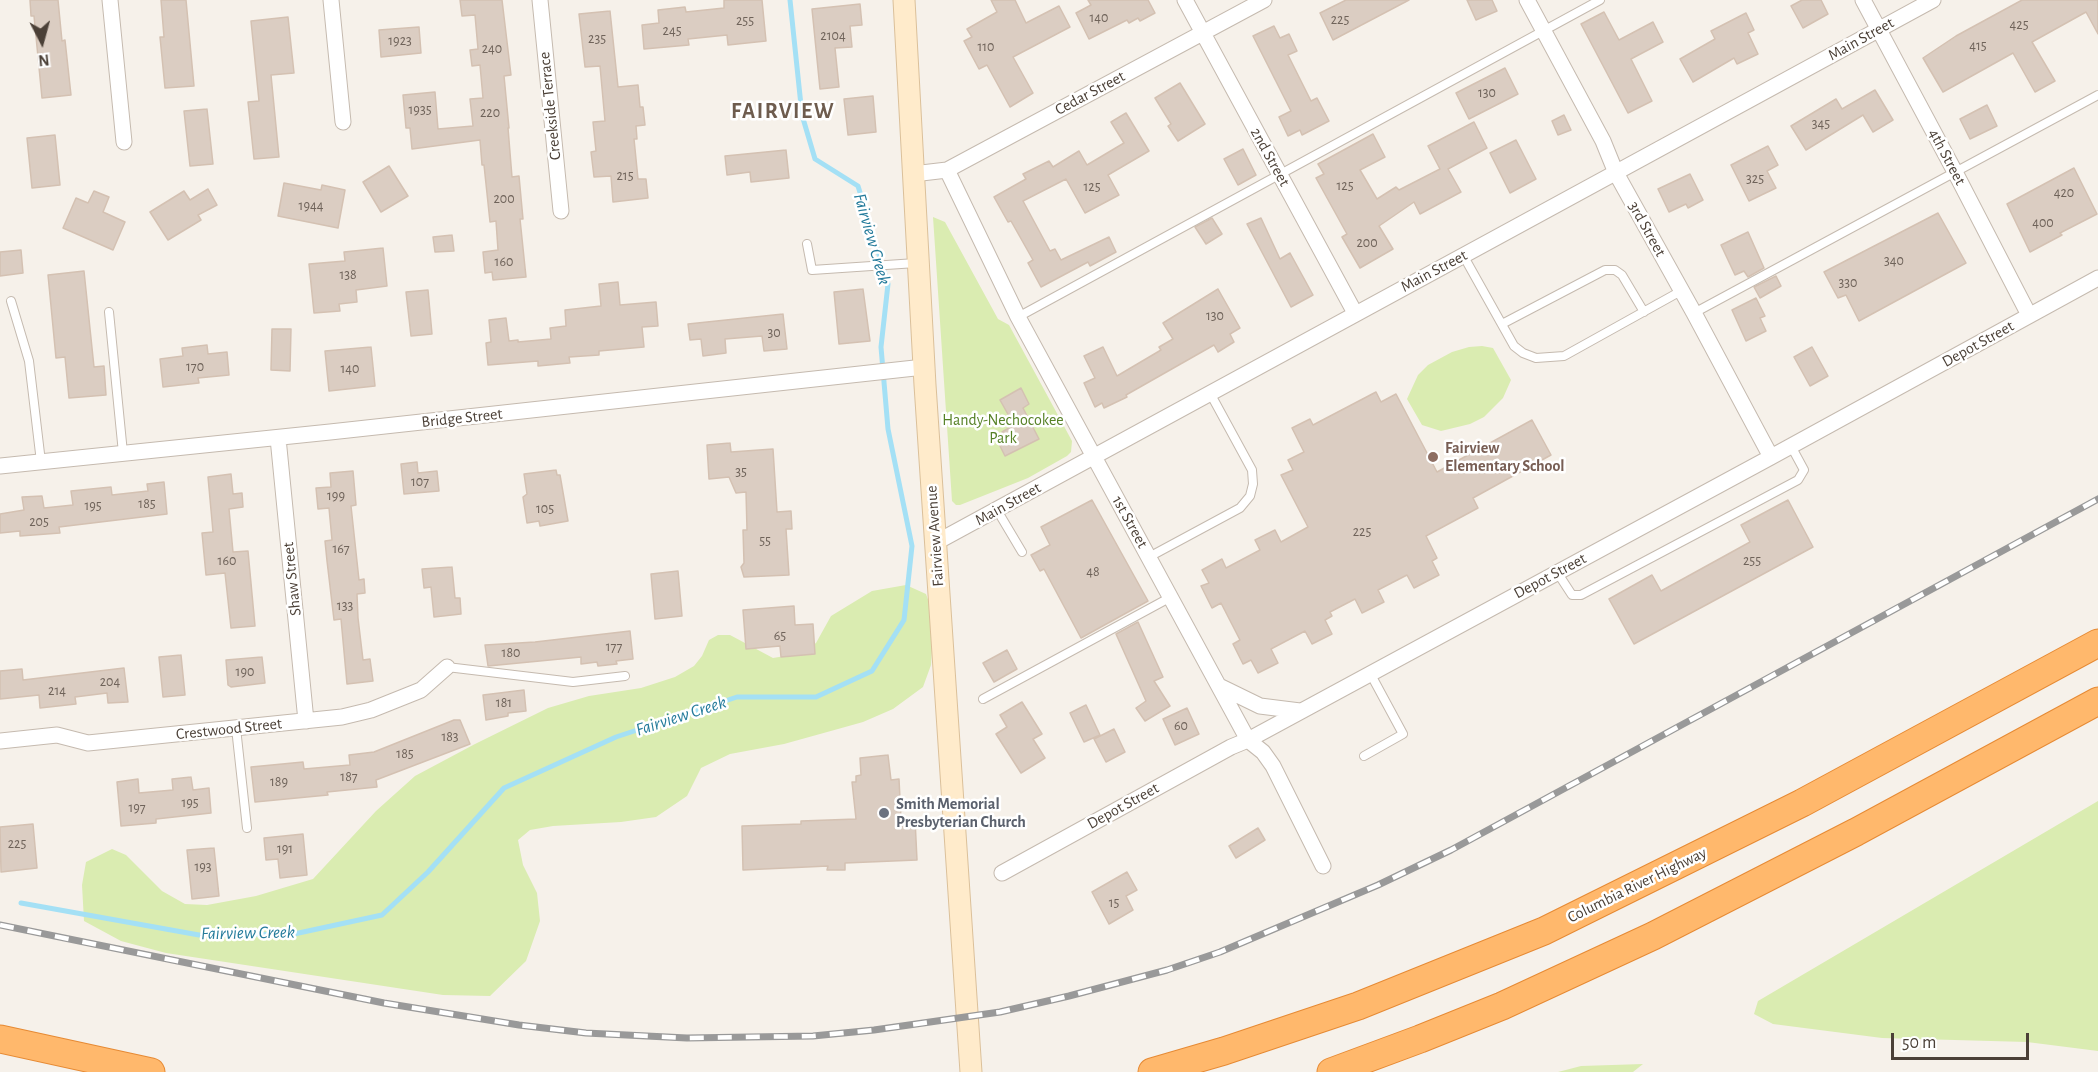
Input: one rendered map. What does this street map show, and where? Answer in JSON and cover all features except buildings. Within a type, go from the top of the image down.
[{"type":"highway","name":"Columbia River Highway","points":[[1152,1072],[1244,1045],[1358,1006],[1544,931],[1802,803],[2098,644]]},
{"type":"highway","points":[[1331,1072],[1502,1006],[1653,936],[1856,832],[2098,701]]},
{"type":"highway","points":[[0,1039],[151,1072]]},
{"type":"main road","name":"Fairview Avenue","points":[[904,0],[924,367],[971,1072]]},
{"type":"street","points":[[110,0],[124,142]]},
{"type":"street","points":[[331,0],[343,122]]},
{"type":"street","name":"Creekside Terrace","points":[[540,0],[561,212]]},
{"type":"street","name":"2nd Street","points":[[1185,0],[1355,313]]},
{"type":"street","name":"Cedar Street","points":[[913,174],[947,170],[1264,0]]},
{"type":"street","name":"3rd Street","points":[[1527,0],[1603,141],[1616,173],[1771,458]]},
{"type":"street","name":"4th Street","points":[[1863,0],[2029,315]]},
{"type":"street","name":"Main Street","points":[[935,543],[1933,0]]},
{"type":"street","name":"1st Street","points":[[947,170],[1018,317],[1248,740],[1263,752],[1273,766],[1323,866]]},
{"type":"street","name":"Depot Street","points":[[1002,873],[1231,747],[1248,740],[1771,458],[2098,278]]},
{"type":"street","name":"Bridge Street","points":[[0,466],[924,367]]},
{"type":"street","name":"Shaw Street","points":[[278,438],[306,721]]},
{"type":"street","name":"Crestwood Street","points":[[0,741],[57,735],[88,743],[342,717],[371,710],[421,690],[447,668]]},
{"type":"street","points":[[1219,686],[1260,706],[1300,711]]},
{"type":"lane","points":[[1018,317],[1600,0]]},
{"type":"lane","points":[[1694,313],[2098,95]]},
{"type":"lane","points":[[807,244],[812,270],[918,263]]},
{"type":"lane","points":[[1463,255],[1514,346],[1536,358],[1564,356],[1681,291]]},
{"type":"lane","points":[[1502,324],[1605,270],[1615,270],[1622,275],[1644,312]]},
{"type":"lane","points":[[11,301],[29,361],[41,462]]},
{"type":"lane","points":[[109,312],[123,453]]},
{"type":"lane","points":[[1149,557],[1240,508],[1250,496],[1253,484],[1252,470],[1210,393]]},
{"type":"lane","points":[[1557,572],[1572,594],[1581,595],[1798,480],[1804,470],[1791,446]]},
{"type":"lane","points":[[997,510],[1022,552]]},
{"type":"lane","points":[[983,699],[1171,597]]},
{"type":"lane","points":[[447,668],[573,682],[625,676]]},
{"type":"lane","points":[[1364,756],[1403,734],[1370,673]]},
{"type":"lane","points":[[236,728],[247,828]]},
{"type":"green space","name":"Handy-Nechocokee Park","points":[[933,217],[945,222],[998,319],[1009,325],[1072,441],[1071,452],[1067,456],[1028,478],[960,505],[952,501]]},
{"type":"green space","points":[[1482,346],[1493,348],[1511,380],[1503,398],[1484,417],[1470,424],[1441,431],[1422,425],[1407,399],[1418,375],[1428,365],[1452,352]]},
{"type":"green space","points":[[906,585],[926,594],[934,616],[931,665],[923,687],[893,709],[863,722],[784,744],[730,754],[701,768],[687,796],[656,817],[621,822],[553,826],[530,830],[518,840],[523,865],[537,893],[540,921],[526,961],[490,996],[443,995],[166,953],[121,941],[84,921],[82,885],[86,862],[112,849],[126,855],[162,891],[185,904],[207,905],[256,896],[313,879],[376,811],[415,776],[475,744],[548,708],[589,696],[641,688],[675,677],[694,666],[702,656],[709,640],[718,635],[730,635],[773,658],[797,654],[816,643],[831,616],[872,591]]},
{"type":"green space","points":[[2098,801],[2098,1051],[2027,1042],[1882,1038],[1773,1024],[1754,1014],[1758,1001]]},
{"type":"green space","points":[[1643,1064],[1633,1072],[1558,1072],[1581,1066]]},
{"type":"waterway","name":"Fairview Creek","points":[[21,903],[199,935],[294,934],[382,915],[428,872],[504,788],[616,737],[737,697],[816,697],[872,671],[904,620],[912,546],[888,429],[881,347],[888,284],[858,186],[815,159],[802,115],[790,0]]},
{"type":"railway","points":[[0,925],[384,1003],[519,1025],[586,1033],[687,1038],[813,1036],[874,1030],[1000,1012],[1167,970],[1220,952],[1378,885],[1451,850],[2098,499]]},
{"type":"place","name":"Fairview Elementary School","points":[[1433,457]]},
{"type":"place","name":"Smith Memorial Presbyterian Church","points":[[884,813]]},
{"type":"district","name":"FAIRVIEW","points":[[783,111]]}]
